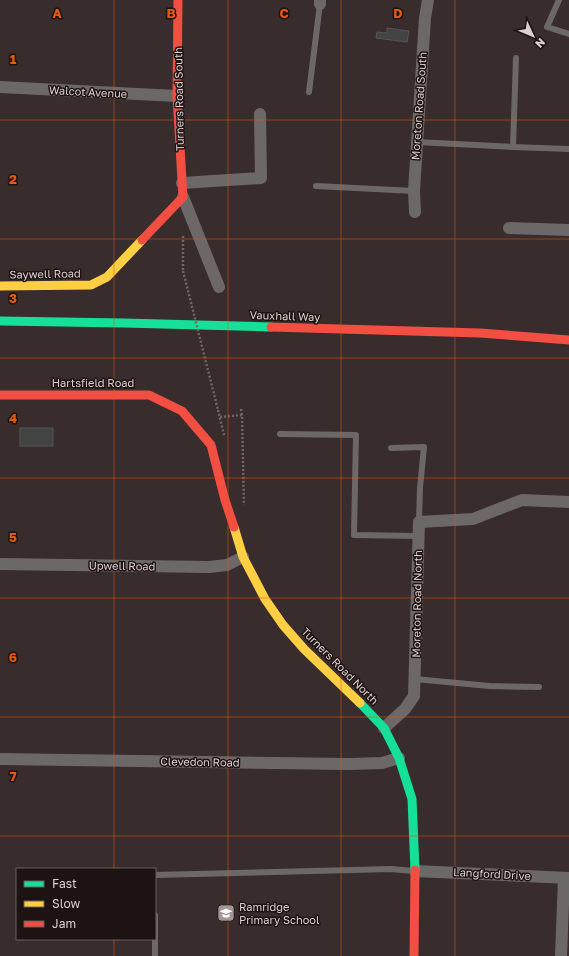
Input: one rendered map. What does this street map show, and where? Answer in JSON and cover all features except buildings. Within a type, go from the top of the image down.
[{"type":"street","name":"Turners Road South","points":[[178,0],[177,96],[183,197],[219,287]]},
{"type":"street","name":"Moreton Road South","points":[[415,212],[414,190],[425,18],[428,0]]},
{"type":"street","name":"Walcot Avenue","points":[[0,87],[177,96]]},
{"type":"street","points":[[182,183],[261,178],[260,114]]},
{"type":"street","name":"Saywell Road","points":[[0,286],[91,285],[107,277],[183,197]]},
{"type":"street","points":[[509,228],[569,230]]},
{"type":"street","name":"Vauxhall Way","points":[[0,321],[444,331],[569,340]]},
{"type":"street","name":"Hartsfield Road","points":[[0,395],[149,395],[182,411]]},
{"type":"street","name":"Turners Road North","points":[[182,411],[211,445],[243,557],[265,599],[283,625],[304,649],[384,728],[399,758],[412,799],[415,871],[414,956]]},
{"type":"street","points":[[419,522],[473,519],[522,500],[569,502]]},
{"type":"street","name":"Moreton Road North","points":[[384,728],[405,709],[414,696],[419,522]]},
{"type":"street","name":"Upwell Road","points":[[0,564],[209,567],[227,565],[243,557]]},
{"type":"street","name":"Clevedon Road","points":[[0,759],[382,764],[399,758]]},
{"type":"street","name":"Langford Drive","points":[[415,871],[567,878]]},
{"type":"street","points":[[561,956],[567,878]]},
{"type":"lane","points":[[559,0],[546,27],[569,34]]},
{"type":"lane","points":[[309,92],[320,2]]},
{"type":"lane","points":[[513,147],[516,58]]},
{"type":"lane","points":[[417,142],[569,150]]},
{"type":"lane","points":[[316,186],[414,190]]},
{"type":"lane","points":[[280,434],[356,435],[354,535],[418,536]]},
{"type":"lane","points":[[391,448],[424,447],[420,488],[419,522]]},
{"type":"lane","points":[[415,679],[489,686],[539,687]]},
{"type":"lane","points":[[156,875],[391,869],[415,871]]},
{"type":"lane","points":[[155,940],[155,956]]},
{"type":"path","points":[[183,272],[218,410]]},
{"type":"path","points":[[241,409],[244,509]]},
{"type":"path","points":[[220,417],[242,414]]},
{"type":"traffic: fast","points":[[0,321],[271,327]]},
{"type":"traffic: fast","points":[[360,703],[384,728],[399,758],[412,799],[415,870]]},
{"type":"traffic: slow","points":[[0,286],[91,285],[107,277],[142,240]]},
{"type":"traffic: slow","points":[[234,527],[243,557],[265,599],[283,625],[304,649],[360,703]]},
{"type":"traffic: jam","points":[[142,240],[183,197],[177,96],[178,0]]},
{"type":"traffic: jam","points":[[271,327],[480,333],[569,340]]},
{"type":"traffic: jam","points":[[0,395],[149,395],[182,411],[211,445],[225,500],[234,527]]},
{"type":"traffic: jam","points":[[414,956],[415,870]]},
{"type":"place","name":"Ramridge Primary School","points":[[226,913]]}]
